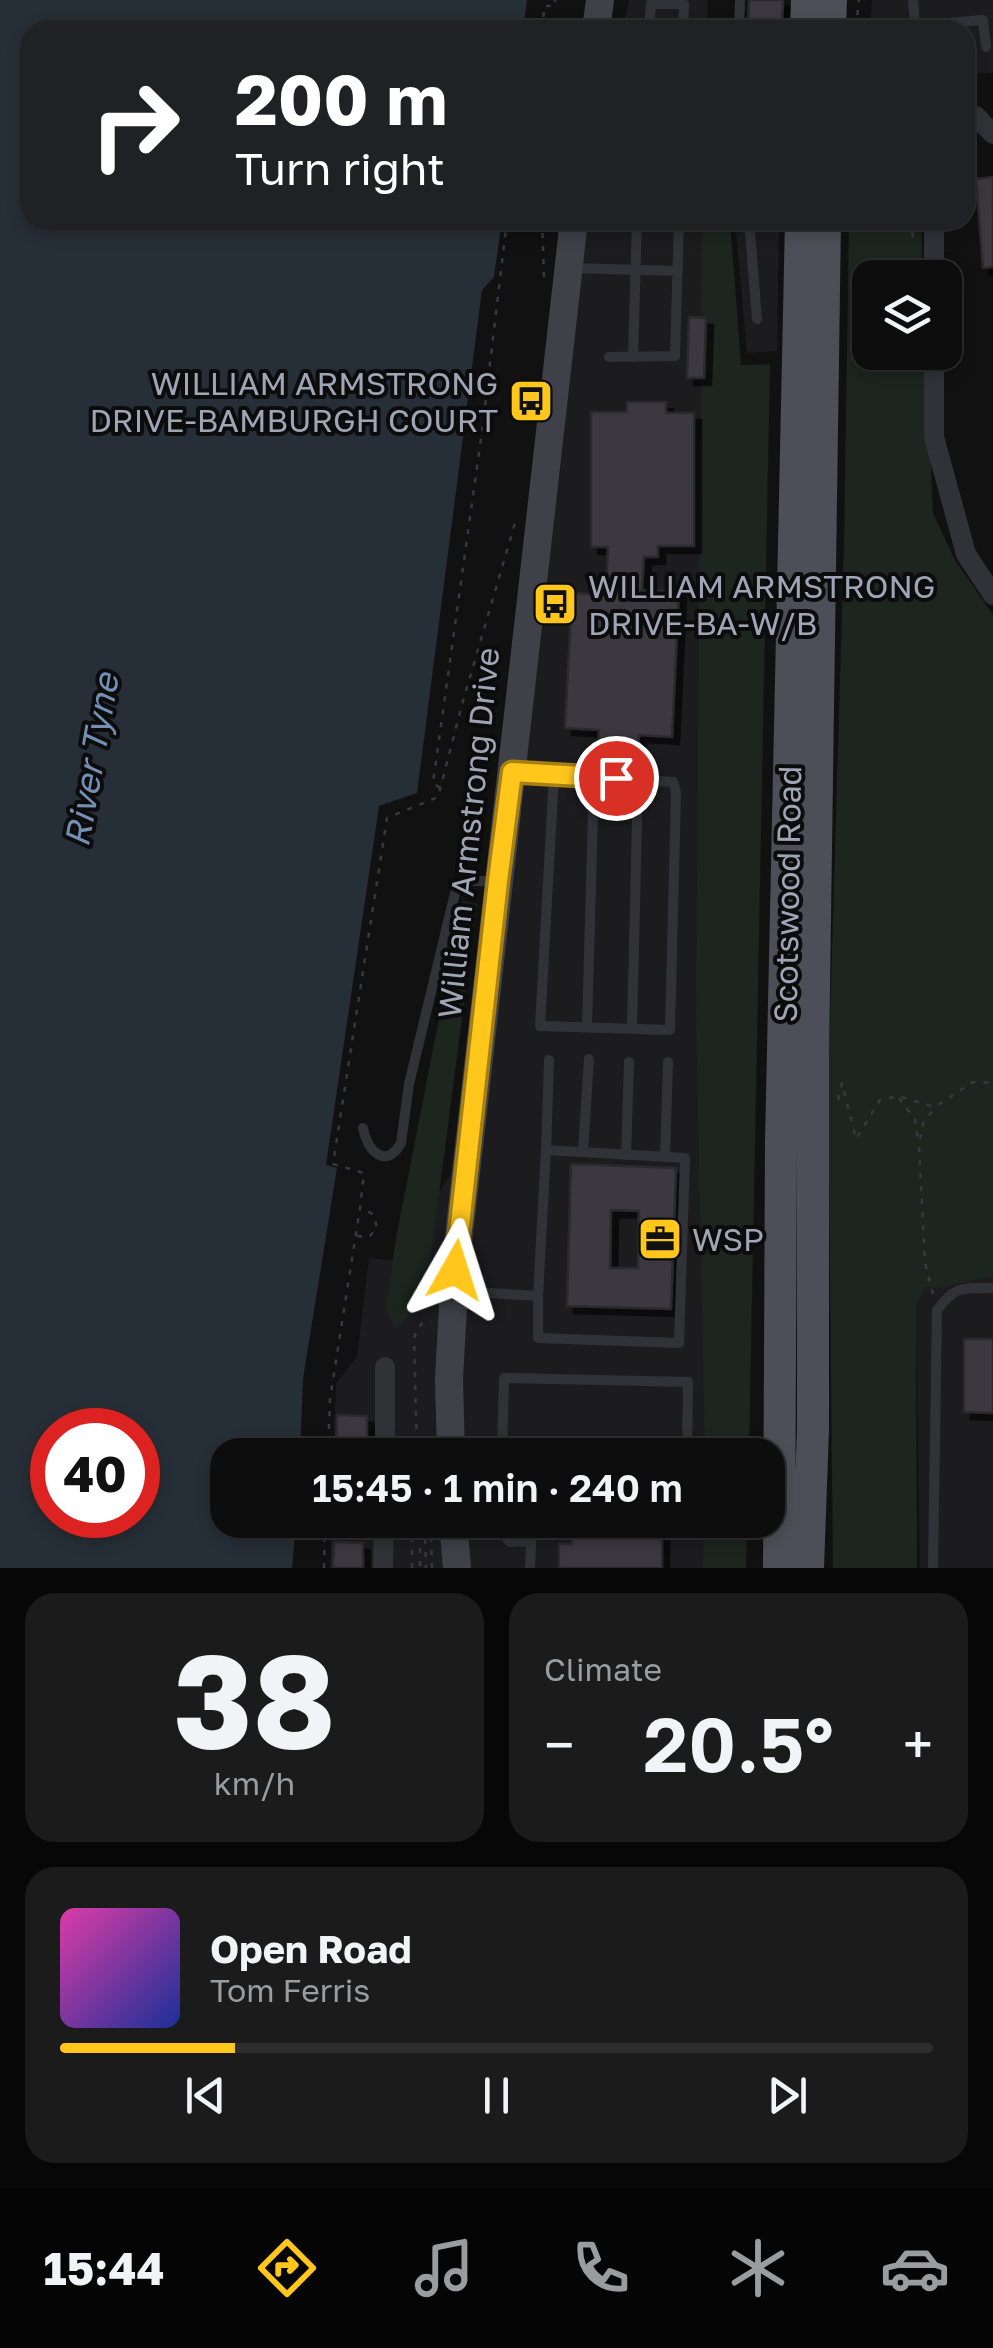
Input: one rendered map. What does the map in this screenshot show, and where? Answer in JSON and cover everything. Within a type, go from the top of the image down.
[{"type":"main road","name":"Scotswood Road","points":[[778,1568],[781,1142],[801,230]]},
{"type":"main road","name":"Scotswood Road","points":[[808,1568],[813,1430],[813,1058],[825,230]]},
{"type":"street","points":[[975,116],[993,134]]},
{"type":"street","name":"William Armstrong Drive","points":[[451,1438],[454,1291],[512,772],[556,273],[571,230]]},
{"type":"street","points":[[934,230],[934,260]]},
{"type":"street","points":[[934,370],[934,437],[966,554],[993,595]]},
{"type":"street","points":[[385,1367],[386,1438]]},
{"type":"street","points":[[384,1538],[384,1568]]},
{"type":"street","points":[[447,1538],[458,1568]]},
{"type":"lane","points":[[650,20],[651,4],[684,4],[683,20]]},
{"type":"lane","points":[[975,21],[982,20],[986,47]]},
{"type":"lane","points":[[633,357],[637,230]]},
{"type":"lane","points":[[609,357],[675,356],[679,230]]},
{"type":"lane","points":[[751,230],[757,318]]},
{"type":"lane","points":[[556,273],[678,271]]},
{"type":"lane","points":[[512,772],[673,782],[676,812],[670,1030],[540,1026],[554,775]]},
{"type":"lane","points":[[587,1027],[594,777]]},
{"type":"lane","points":[[632,1029],[638,780]]},
{"type":"lane","points":[[363,1128],[369,1148],[377,1154],[398,1150],[409,1084],[454,892],[464,881],[498,881]]},
{"type":"lane","points":[[584,1152],[589,1059]]},
{"type":"lane","points":[[546,1150],[684,1158],[679,1343],[538,1338],[538,1296],[550,1060]]},
{"type":"lane","points":[[626,1154],[629,1062]]},
{"type":"lane","points":[[665,1157],[668,1062]]},
{"type":"lane","points":[[934,1568],[937,1310],[950,1294],[964,1288],[993,1288]]},
{"type":"lane","points":[[454,1291],[538,1296]]},
{"type":"lane","points":[[502,1438],[504,1378],[688,1382],[687,1438]]},
{"type":"lane","points":[[506,1538],[510,1542],[531,1541]]},
{"type":"lane","points":[[530,1568],[531,1538]]},
{"type":"path","points":[[543,20],[544,6],[555,6],[555,0]]},
{"type":"path","points":[[440,788],[433,784],[506,230]]},
{"type":"path","points":[[545,230],[556,273]]},
{"type":"path","points":[[329,1438],[330,1399],[364,1174],[333,1164],[387,818],[438,798],[520,510]]},
{"type":"path","points":[[919,1146],[923,1124],[935,1107],[973,1082],[993,1083]]},
{"type":"path","points":[[836,1112],[842,1083],[856,1140],[880,1100],[898,1096],[935,1107]]},
{"type":"path","points":[[898,1096],[915,1120],[925,1263],[937,1310]]},
{"type":"path","points":[[355,1236],[372,1236],[377,1226],[372,1212],[360,1208]]},
{"type":"path","points":[[417,1438],[414,1338],[424,1322]]},
{"type":"path","points":[[416,1414],[426,1413]]},
{"type":"path","points":[[412,1568],[412,1536],[420,1536],[420,1568]]},
{"type":"path","points":[[324,1568],[325,1538]]},
{"type":"path","points":[[425,1538],[429,1568]]},
{"type":"path","points":[[429,1568],[438,1538]]},
{"type":"path","points":[[402,1553],[412,1553]]},
{"type":"path","points":[[420,1553],[426,1553]]},
{"type":"shaded area","points":[[629,0],[707,0],[708,20],[624,20]]},
{"type":"shaded area","points":[[872,0],[993,0],[993,73],[975,74],[975,20],[871,20]]},
{"type":"shaded area","points":[[576,230],[710,230],[710,1438],[334,1438],[336,1383],[357,1357],[369,1258],[391,1260],[451,1175],[552,335]]},
{"type":"shaded area","points":[[702,230],[731,230],[741,365],[770,364],[749,1438],[705,1438],[696,1013]]},
{"type":"shaded area","points":[[736,230],[779,230],[777,351],[747,353]]},
{"type":"shaded area","points":[[849,230],[921,230],[922,260],[852,260],[852,370],[927,370],[933,513],[955,560],[993,615],[993,1276],[938,1288],[925,1287],[916,1307],[917,1568],[833,1568],[828,1088]]},
{"type":"shaded area","points":[[462,901],[477,904],[425,1301],[395,1328],[386,1309],[396,1238]]},
{"type":"shaded area","points":[[993,1105],[993,1568],[920,1568],[916,1307]]},
{"type":"shaded area","points":[[331,1538],[709,1538],[709,1568],[330,1568]]},
{"type":"shaded area","points":[[704,1538],[747,1538],[746,1568],[703,1568]]},
{"type":"water","name":"River Tyne","points":[[0,0],[527,0],[524,20],[20,20],[20,230],[501,230],[494,277],[482,290],[417,793],[379,806],[326,1165],[337,1168],[303,1379],[301,1438],[210,1438],[210,1538],[294,1538],[292,1568],[0,1568]]},
{"type":"building","points":[[749,0],[783,0],[782,20],[748,20]]},
{"type":"building","points":[[993,177],[993,267],[983,268],[976,179]]},
{"type":"building","points":[[689,317],[706,318],[704,378],[687,378]]},
{"type":"building","points":[[627,402],[666,402],[666,413],[694,413],[694,546],[658,546],[658,557],[644,557],[642,590],[679,591],[672,737],[639,735],[638,752],[598,750],[599,730],[565,728],[572,593],[606,595],[608,547],[591,547],[591,412],[627,412]]},
{"type":"building","name":"WSP","points":[[571,1164],[676,1168],[671,1309],[567,1306]],"holes":[[[611,1210],[639,1211],[638,1268],[610,1268]]]},
{"type":"building","points":[[964,1339],[993,1339],[993,1413],[964,1412]]},
{"type":"building","points":[[337,1415],[367,1416],[367,1438],[336,1438]]},
{"type":"building","points":[[572,1538],[662,1538],[662,1568],[559,1568],[559,1544],[572,1544]]},
{"type":"building","points":[[334,1542],[363,1543],[363,1568],[333,1568]]},
{"type":"place","name":"WILLIAM ARMSTRONG DRIVE-BAMBURGH COURT","points":[[531,401]]},
{"type":"place","name":"WILLIAM ARMSTRONG DRIVE-BA-W/B","points":[[555,604]]},
{"type":"place","name":"WSP","points":[[660,1239]]},
{"type":"route","points":[[455,1270],[512,772],[616,778]]}]
